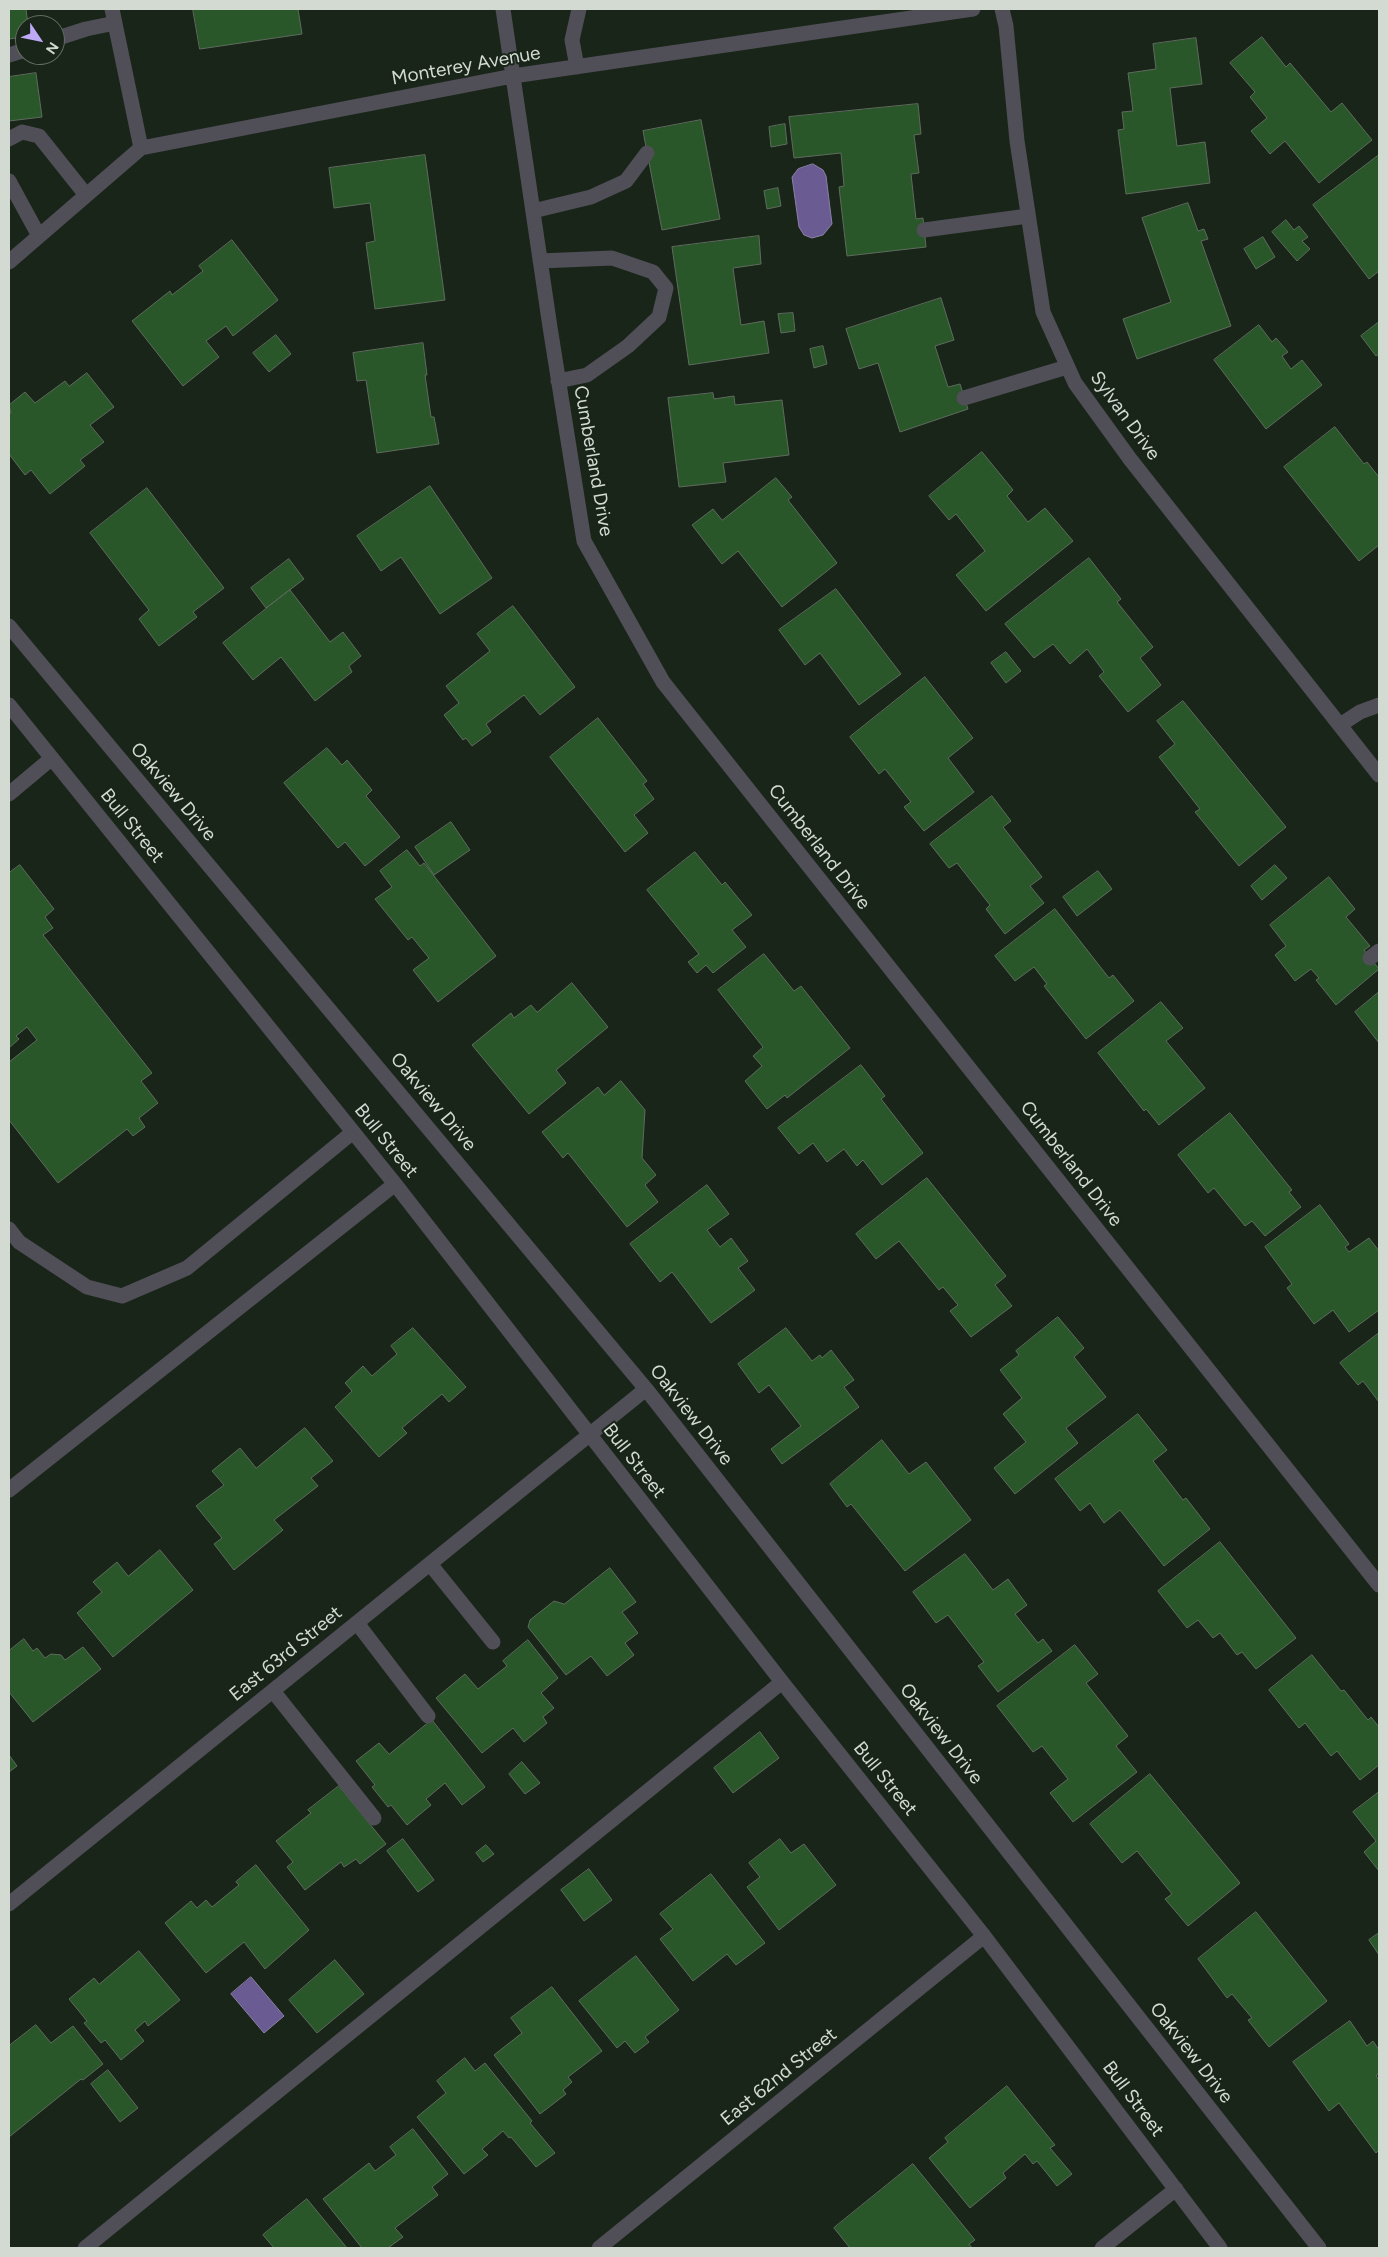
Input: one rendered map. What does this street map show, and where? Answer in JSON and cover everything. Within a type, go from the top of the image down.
[{"type":"street","name":"Cumberland Drive","points":[[503,9],[558,381],[584,541],[663,682],[1379,1585]]},
{"type":"street","points":[[577,67],[572,40],[579,9]]},
{"type":"street","name":"Monterey Avenue","points":[[9,262],[142,148],[513,76],[973,9]]},
{"type":"street","name":"Sylvan Drive","points":[[1002,9],[1006,26],[1017,141],[1043,312],[1067,367],[1075,383],[1130,459],[1379,775]]},
{"type":"street","points":[[65,36],[86,29],[114,16],[142,148]]},
{"type":"street","points":[[9,139],[22,132],[39,136],[86,195]]},
{"type":"street","points":[[533,211],[591,197],[626,181],[647,153]]},
{"type":"street","points":[[9,181],[39,236]]},
{"type":"street","points":[[924,230],[1028,216]]},
{"type":"street","points":[[540,261],[612,258],[652,272],[666,288],[659,317],[628,346],[587,375],[558,381]]},
{"type":"street","points":[[964,398],[1067,367]]},
{"type":"street","name":"Oakview Drive","points":[[9,626],[646,1389],[1319,2248]]},
{"type":"street","name":"Bull Street","points":[[9,705],[396,1184],[589,1436],[984,1936],[1220,2248]]},
{"type":"street","points":[[1340,725],[1360,712],[1379,705]]},
{"type":"street","points":[[9,794],[52,758]]},
{"type":"street","points":[[9,1229],[19,1242],[88,1287],[122,1296],[187,1268],[353,1132]]},
{"type":"street","points":[[9,1490],[396,1184]]},
{"type":"street","name":"East 63rd Street","points":[[9,1904],[646,1389]]},
{"type":"street","points":[[430,1564],[493,1642]]},
{"type":"street","points":[[357,1623],[428,1716]]},
{"type":"street","points":[[85,2248],[782,1682]]},
{"type":"street","points":[[273,1691],[374,1818]]},
{"type":"street","name":"East 62nd Street","points":[[599,2248],[984,1936]]},
{"type":"street","points":[[1102,2248],[1176,2189]]},
{"type":"shaded area","points":[[813,164],[823,170],[826,176],[832,224],[823,235],[812,238],[804,235],[799,227],[792,177],[798,169]]},
{"type":"shaded area","points":[[251,1977],[284,2016],[264,2033],[231,1994]]},
{"type":"building","points":[[9,9],[26,9],[27,15],[15,15],[15,38],[9,39]]},
{"type":"building","points":[[193,9],[298,9],[302,34],[200,49]]},
{"type":"building","points":[[1262,37],[1286,67],[1290,63],[1331,112],[1342,103],[1372,140],[1319,183],[1285,141],[1270,154],[1251,131],[1267,118],[1250,97],[1255,92],[1230,63]]},
{"type":"building","points":[[1196,38],[1202,84],[1170,88],[1177,146],[1205,142],[1210,183],[1126,194],[1118,130],[1124,129],[1122,112],[1133,111],[1128,73],[1156,69],[1153,44]]},
{"type":"building","points":[[36,73],[42,117],[9,121],[9,77]]},
{"type":"building","points":[[918,104],[921,134],[914,135],[919,173],[911,174],[916,219],[923,218],[926,247],[847,256],[839,187],[844,186],[841,153],[794,158],[789,117]]},
{"type":"building","points":[[701,120],[720,219],[662,230],[643,131]]},
{"type":"building","points":[[785,124],[787,144],[771,147],[769,127]]},
{"type":"building","points":[[425,155],[445,300],[375,309],[366,243],[375,241],[370,203],[334,208],[329,168]]},
{"type":"building","points":[[1379,155],[1379,271],[1369,279],[1313,205]]},
{"type":"building","points":[[778,188],[781,206],[767,209],[764,191]]},
{"type":"building","points":[[1188,203],[1198,231],[1204,229],[1208,239],[1201,241],[1231,326],[1137,359],[1123,319],[1171,302],[1142,218]]},
{"type":"building","points":[[1286,220],[1294,230],[1299,226],[1308,237],[1302,241],[1310,249],[1297,261],[1272,232]]},
{"type":"building","points":[[759,236],[761,264],[733,268],[741,325],[764,321],[769,353],[689,365],[672,247]]},
{"type":"building","points":[[1263,237],[1275,257],[1256,269],[1244,249]]},
{"type":"building","points":[[232,240],[278,300],[233,336],[226,326],[206,341],[219,357],[183,386],[132,321],[170,291],[172,295],[203,271],[199,266]]},
{"type":"building","points":[[941,298],[954,340],[935,346],[948,387],[960,384],[968,409],[900,432],[878,363],[859,369],[846,329]]},
{"type":"building","points":[[793,313],[795,331],[781,333],[778,314]]},
{"type":"building","points":[[1379,322],[1379,354],[1376,356],[1361,336]]},
{"type":"building","points":[[1259,325],[1272,342],[1276,338],[1288,352],[1282,356],[1291,369],[1302,360],[1322,385],[1266,429],[1214,360]]},
{"type":"building","points":[[276,335],[291,354],[269,372],[253,353]]},
{"type":"building","points":[[423,343],[431,417],[434,417],[439,444],[377,453],[366,380],[357,381],[353,353]]},
{"type":"building","points":[[823,346],[827,364],[814,368],[810,349]]},
{"type":"building","points":[[87,373],[114,407],[90,425],[104,442],[80,460],[85,466],[50,494],[31,470],[25,475],[9,454],[9,415],[11,413],[9,405],[25,392],[35,403],[65,381],[69,386]]},
{"type":"building","points":[[713,393],[714,399],[734,396],[735,405],[782,400],[789,455],[723,463],[726,482],[679,487],[668,398]]},
{"type":"building","points":[[1335,427],[1364,464],[1367,462],[1379,477],[1379,545],[1359,561],[1284,467]]},
{"type":"building","points":[[982,452],[1013,490],[1007,496],[1028,522],[1045,508],[1073,541],[986,611],[956,575],[985,551],[956,514],[949,520],[929,496]]},
{"type":"building","points":[[776,478],[792,497],[788,500],[837,563],[782,607],[738,551],[722,564],[692,525],[713,509],[722,520]]},
{"type":"building","points":[[430,486],[492,578],[440,614],[401,557],[381,571],[357,536]]},
{"type":"building","points":[[147,488],[224,588],[193,612],[197,617],[159,646],[139,619],[149,610],[90,533]]},
{"type":"building","points":[[1089,558],[1121,599],[1117,602],[1153,647],[1140,658],[1161,685],[1128,712],[1099,676],[1104,672],[1087,649],[1070,664],[1053,644],[1034,658],[1005,624]]},
{"type":"building","points":[[289,559],[304,579],[266,608],[251,588]]},
{"type":"building","points":[[836,589],[901,674],[859,705],[820,653],[805,665],[779,630]]},
{"type":"building","points":[[290,590],[330,642],[343,632],[361,656],[349,666],[352,672],[315,701],[281,657],[253,680],[223,643]]},
{"type":"building","points":[[513,606],[575,687],[540,715],[524,695],[486,724],[491,732],[472,746],[466,738],[463,740],[444,715],[459,703],[446,686],[490,651],[477,634]]},
{"type":"building","points":[[1006,652],[1021,671],[1006,683],[991,663]]},
{"type":"building","points":[[925,677],[973,738],[948,758],[974,792],[924,831],[904,807],[911,802],[885,769],[879,774],[850,737]]},
{"type":"building","points":[[1183,701],[1286,827],[1239,866],[1195,812],[1200,809],[1159,757],[1175,744],[1157,721]]},
{"type":"building","points":[[598,718],[647,781],[643,784],[654,799],[634,815],[648,833],[625,852],[550,757]]},
{"type":"building","points":[[327,748],[342,765],[347,760],[372,790],[366,796],[400,837],[365,866],[345,842],[338,848],[284,783]]},
{"type":"building","points":[[992,796],[1011,821],[1003,827],[1042,877],[1030,886],[1044,903],[1005,934],[986,909],[990,905],[957,863],[949,868],[930,844]]},
{"type":"building","points":[[451,822],[470,850],[434,875],[415,847]]},
{"type":"building","points":[[407,850],[420,866],[424,863],[496,956],[438,1002],[413,970],[429,958],[412,937],[408,940],[375,899],[392,887],[380,871]]},
{"type":"building","points":[[695,852],[722,885],[725,882],[752,915],[732,930],[746,947],[713,973],[706,965],[697,973],[688,962],[699,954],[647,890]]},
{"type":"building","points":[[20,865],[54,909],[45,917],[53,928],[43,935],[152,1073],[141,1081],[158,1103],[139,1118],[145,1127],[133,1136],[127,1129],[58,1183],[9,1120],[9,1062],[37,1040],[27,1027],[16,1036],[19,1039],[9,1048],[9,873]]},
{"type":"building","points":[[1275,865],[1287,878],[1262,900],[1251,886]]},
{"type":"building","points":[[1098,871],[1112,889],[1077,916],[1063,897]]},
{"type":"building","points":[[1329,877],[1355,909],[1346,917],[1370,946],[1364,950],[1379,969],[1336,1005],[1316,980],[1319,978],[1311,969],[1295,981],[1275,955],[1286,946],[1270,925]]},
{"type":"building","points":[[1055,909],[1109,978],[1113,975],[1134,1001],[1086,1039],[1044,986],[1047,984],[1034,967],[1015,981],[995,956]]},
{"type":"building","points":[[764,954],[794,991],[801,986],[850,1048],[787,1098],[785,1095],[767,1109],[745,1081],[762,1066],[753,1056],[763,1047],[718,990]]},
{"type":"building","points":[[572,983],[608,1027],[556,1070],[566,1083],[529,1114],[472,1045],[511,1013],[514,1018],[531,1005],[537,1012]]},
{"type":"building","points":[[1379,992],[1379,1043],[1355,1012]]},
{"type":"building","points":[[1161,1002],[1183,1028],[1166,1041],[1205,1088],[1159,1125],[1146,1109],[1144,1111],[1098,1053]]},
{"type":"building","points":[[861,1065],[885,1096],[881,1099],[923,1153],[882,1185],[863,1160],[857,1166],[844,1149],[827,1162],[813,1143],[799,1154],[778,1128]]},
{"type":"building","points":[[621,1081],[645,1110],[642,1158],[656,1175],[645,1185],[658,1202],[627,1227],[568,1153],[563,1158],[542,1132],[598,1087],[604,1095]]},
{"type":"building","points":[[1230,1113],[1292,1190],[1289,1192],[1301,1207],[1265,1236],[1252,1221],[1245,1226],[1214,1188],[1208,1193],[1178,1155]]},
{"type":"building","points":[[927,1178],[1006,1276],[995,1285],[1012,1306],[971,1337],[950,1311],[958,1305],[943,1287],[939,1290],[899,1241],[876,1259],[856,1234]]},
{"type":"building","points":[[707,1185],[729,1214],[707,1230],[720,1247],[731,1238],[748,1261],[738,1268],[755,1290],[711,1323],[672,1272],[660,1282],[630,1244]]},
{"type":"building","points":[[1320,1205],[1349,1244],[1345,1247],[1349,1252],[1369,1238],[1379,1251],[1379,1310],[1349,1332],[1333,1310],[1314,1324],[1287,1288],[1292,1284],[1265,1247]]},
{"type":"building","points":[[1058,1317],[1084,1348],[1074,1357],[1106,1397],[1066,1428],[1078,1443],[1015,1494],[994,1468],[1026,1442],[1003,1414],[1022,1398],[1000,1370],[1019,1355],[1016,1351]]},
{"type":"building","points":[[413,1328],[466,1387],[449,1402],[442,1394],[402,1428],[407,1433],[379,1457],[335,1407],[352,1391],[345,1383],[363,1366],[372,1376],[397,1354],[391,1346]]},
{"type":"building","points":[[786,1328],[812,1361],[820,1355],[822,1358],[831,1350],[854,1380],[844,1387],[859,1407],[782,1464],[771,1449],[801,1426],[769,1385],[759,1393],[738,1364]]},
{"type":"building","points":[[1379,1333],[1379,1402],[1363,1381],[1358,1385],[1340,1363]]},
{"type":"building","points":[[1138,1414],[1167,1450],[1153,1461],[1183,1500],[1186,1498],[1210,1529],[1164,1566],[1120,1510],[1104,1523],[1090,1503],[1080,1511],[1055,1479]]},
{"type":"building","points":[[305,1428],[333,1461],[311,1478],[318,1486],[274,1520],[283,1530],[234,1570],[214,1544],[222,1538],[196,1506],[224,1485],[212,1471],[240,1448],[256,1468]]},
{"type":"building","points":[[882,1440],[909,1474],[926,1462],[971,1520],[905,1571],[851,1504],[847,1507],[830,1484]]},
{"type":"building","points":[[1220,1542],[1296,1638],[1256,1669],[1242,1652],[1237,1655],[1220,1633],[1213,1638],[1198,1620],[1187,1628],[1158,1591]]},
{"type":"building","points":[[160,1550],[193,1590],[113,1657],[77,1613],[102,1592],[93,1582],[117,1562],[128,1576]]},
{"type":"building","points":[[965,1554],[993,1590],[1008,1579],[1027,1605],[1015,1614],[1038,1643],[1043,1639],[1052,1651],[998,1692],[978,1666],[984,1662],[948,1615],[936,1623],[913,1592]]},
{"type":"building","points":[[610,1568],[636,1602],[622,1612],[638,1633],[625,1643],[634,1655],[607,1676],[591,1656],[566,1675],[528,1627],[530,1620],[554,1601],[564,1604]]},
{"type":"building","points":[[24,1639],[33,1651],[37,1648],[45,1658],[51,1654],[61,1655],[65,1660],[83,1647],[101,1669],[33,1722],[9,1692],[9,1651]]},
{"type":"building","points":[[528,1640],[558,1678],[541,1693],[554,1708],[543,1717],[547,1723],[524,1742],[513,1728],[482,1753],[436,1698],[465,1674],[478,1689],[507,1666],[503,1661]]},
{"type":"building","points":[[1075,1645],[1098,1674],[1086,1683],[1128,1736],[1116,1746],[1137,1772],[1073,1822],[1050,1793],[1068,1779],[1042,1746],[1033,1752],[997,1706]]},
{"type":"building","points":[[1312,1655],[1341,1691],[1344,1690],[1368,1720],[1371,1717],[1379,1727],[1379,1765],[1360,1780],[1337,1751],[1331,1756],[1305,1723],[1299,1728],[1269,1690]]},
{"type":"building","points":[[432,1720],[485,1787],[462,1805],[445,1783],[426,1799],[431,1805],[407,1825],[391,1805],[388,1807],[372,1787],[375,1785],[356,1761],[379,1743],[389,1754]]},
{"type":"building","points":[[760,1732],[779,1758],[733,1793],[714,1768]]},
{"type":"building","points":[[9,1755],[17,1766],[9,1772]]},
{"type":"building","points":[[522,1762],[540,1783],[525,1794],[509,1774]]},
{"type":"building","points":[[1150,1774],[1240,1883],[1188,1926],[1165,1899],[1172,1894],[1137,1851],[1122,1863],[1090,1824]]},
{"type":"building","points":[[339,1786],[386,1844],[360,1864],[356,1859],[344,1867],[341,1862],[305,1890],[287,1867],[293,1862],[276,1841],[311,1813],[308,1810]]},
{"type":"building","points":[[1379,1792],[1379,1871],[1364,1852],[1376,1841],[1353,1812]]},
{"type":"building","points":[[403,1839],[434,1880],[418,1892],[387,1851]]},
{"type":"building","points":[[780,1839],[791,1853],[804,1844],[836,1885],[779,1930],[747,1887],[760,1877],[749,1863]]},
{"type":"building","points":[[486,1845],[494,1854],[483,1862],[476,1853]]},
{"type":"building","points":[[256,1865],[309,1930],[265,1969],[244,1942],[206,1973],[165,1923],[191,1901],[197,1908],[206,1900],[212,1907],[239,1885],[236,1882]]},
{"type":"building","points":[[589,1869],[612,1900],[584,1921],[561,1890]]},
{"type":"building","points":[[711,1874],[765,1943],[736,1965],[727,1954],[693,1981],[660,1939],[673,1929],[660,1914]]},
{"type":"building","points":[[1256,1912],[1327,2001],[1269,2047],[1248,2020],[1252,2018],[1232,1994],[1227,1998],[1198,1959]]},
{"type":"building","points":[[1379,1933],[1379,1955],[1369,1940]]},
{"type":"building","points":[[139,1951],[180,2000],[148,2026],[145,2021],[135,2030],[144,2041],[121,2060],[105,2040],[101,2043],[84,2023],[87,2021],[69,1999],[94,1978],[99,1984]]},
{"type":"building","points":[[636,1956],[679,2010],[645,2037],[649,2042],[635,2053],[625,2041],[617,2048],[579,2001]]},
{"type":"building","points":[[335,1960],[364,1994],[317,2033],[289,2000]]},
{"type":"building","points":[[552,1987],[602,2051],[568,2077],[572,2082],[563,2090],[566,2094],[540,2114],[494,2055],[522,2033],[511,2018]]},
{"type":"building","points":[[1350,2021],[1367,2046],[1373,2041],[1379,2050],[1379,2073],[1376,2076],[1379,2080],[1379,2150],[1376,2153],[1339,2103],[1329,2111],[1293,2062]]},
{"type":"building","points":[[36,2025],[51,2043],[73,2026],[103,2064],[83,2080],[81,2079],[9,2137],[9,2046]]},
{"type":"building","points":[[465,2058],[475,2071],[485,2063],[555,2153],[536,2167],[511,2137],[509,2138],[503,2131],[482,2149],[488,2155],[464,2174],[417,2117],[446,2093],[437,2081]]},
{"type":"building","points":[[108,2070],[138,2108],[120,2122],[91,2084]]},
{"type":"building","points":[[1007,2086],[1055,2145],[1050,2148],[1072,2174],[1057,2186],[1037,2161],[1033,2164],[1025,2154],[1003,2173],[1006,2178],[970,2208],[929,2158],[948,2142],[945,2138]]},
{"type":"building","points":[[413,2129],[448,2174],[432,2187],[438,2195],[395,2228],[403,2237],[388,2248],[362,2248],[323,2199],[369,2163],[375,2171],[396,2155],[390,2147]]},
{"type":"building","points":[[913,2164],[975,2240],[969,2244],[972,2248],[850,2248],[834,2228]]},
{"type":"building","points":[[307,2199],[347,2248],[274,2248],[263,2235]]}]
